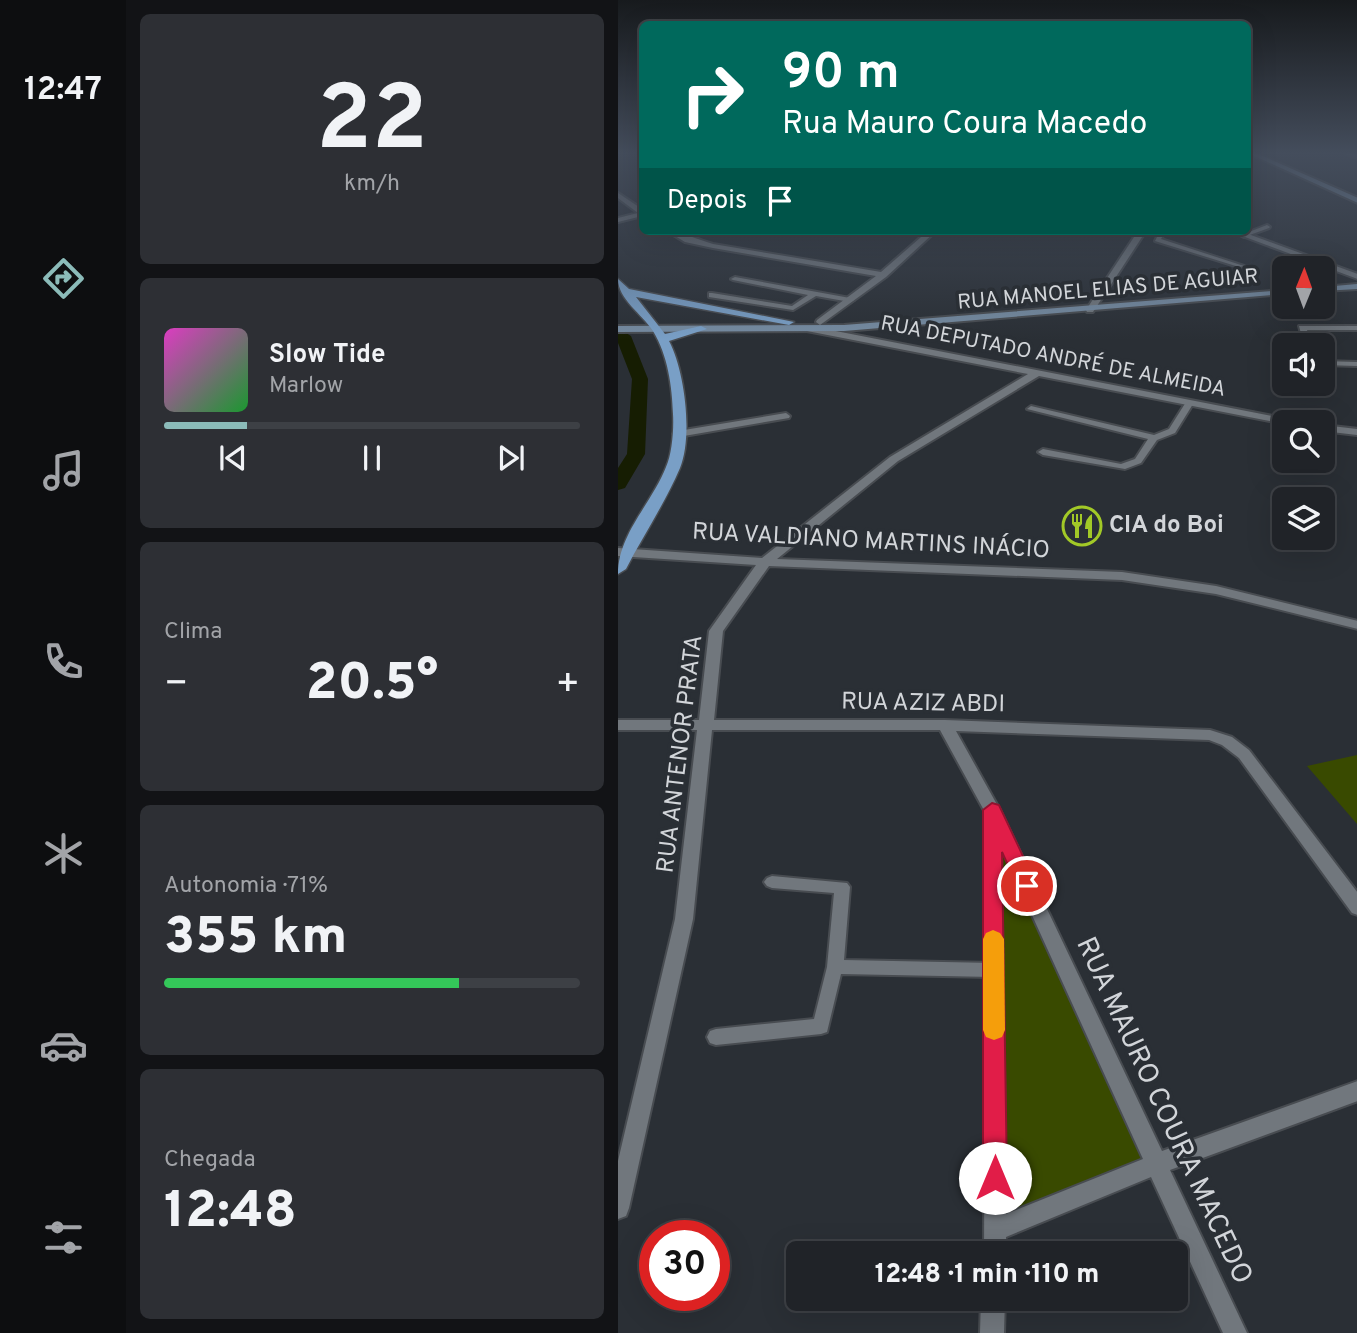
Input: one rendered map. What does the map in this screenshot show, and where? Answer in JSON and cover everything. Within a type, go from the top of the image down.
[{"type":"main road","points":[[618,282],[657,331],[676,379],[680,417],[674,466],[624,552],[618,569]]},
{"type":"main road","points":[[1336,288],[1357,286]]},
{"type":"main road","points":[[628,292],[789,322]]},
{"type":"main road","name":"RUA MANOEL ELIAS DE AGUIAR","points":[[701,329],[810,329],[935,322],[1272,293]]},
{"type":"main road","name":"RUA MANOEL ELIAS DE AGUIAR","points":[[618,329],[657,331],[789,322],[935,322]]},
{"type":"main road","name":"RUA MANOEL ELIAS DE AGUIAR","points":[[618,323],[657,331]]},
{"type":"main road","points":[[657,331],[673,334],[701,329]]},
{"type":"street","points":[[679,235],[713,246],[883,275]]},
{"type":"street","points":[[820,322],[883,275],[928,235]]},
{"type":"street","points":[[1090,310],[1139,235]]},
{"type":"street","points":[[1244,235],[1357,277]]},
{"type":"street","name":"RUA DEPUTADO ANDRÉ DE ALMEIDA","points":[[810,329],[1272,419]]},
{"type":"street","name":"RUA ANTENOR PRATA","points":[[618,1208],[684,919],[715,632],[765,562],[894,459],[1039,372]]},
{"type":"street","points":[[1335,429],[1357,432]]},
{"type":"street","name":"RUA VALDIANO MARTINS INÁCIO","points":[[624,552],[765,562],[1155,580],[1216,590],[1357,625]]},
{"type":"street","name":"RUA AZIZ ABDI","points":[[618,725],[945,725],[1191,732],[1227,741],[1244,754],[1357,908]]},
{"type":"street","name":"RUA MAURO COURA MACEDO","points":[[945,725],[992,810],[1235,1333]]},
{"type":"street","points":[[992,810],[995,1241]]},
{"type":"street","points":[[995,1230],[1156,1164],[1357,1091]]},
{"type":"street","points":[[992,1333],[993,1311]]},
{"type":"lane","points":[[1251,233],[1267,227]]},
{"type":"lane","points":[[1160,235],[1157,240],[1241,266]]},
{"type":"lane","points":[[735,279],[850,300]]},
{"type":"lane","points":[[712,295],[793,308],[814,294]]},
{"type":"lane","points":[[1304,333],[1302,328],[1357,328]]},
{"type":"lane","points":[[1335,363],[1357,364]]},
{"type":"lane","points":[[1031,410],[1154,438],[1165,438],[1173,433],[1189,404]]},
{"type":"lane","points":[[678,434],[786,416]]},
{"type":"lane","points":[[1043,452],[1122,467],[1138,461],[1154,438]]},
{"type":"lane","points":[[716,1037],[821,1026],[835,967],[842,887],[772,882]]},
{"type":"lane","points":[[835,967],[994,970]]},
{"type":"green space","points":[[1358,755],[1357,824],[1307,766]]},
{"type":"green space","points":[[992,810],[1156,1164],[995,1230]]},
{"type":"waterway","points":[[618,484],[636,454],[639,413],[640,379],[623,336]]},
{"type":"slow traffic","points":[[993,939],[994,1030]]},
{"type":"place","name":"CIA do Boi","points":[[1082,526]]},
{"type":"route","points":[[995,1178],[992,810],[1027,886]]}]
